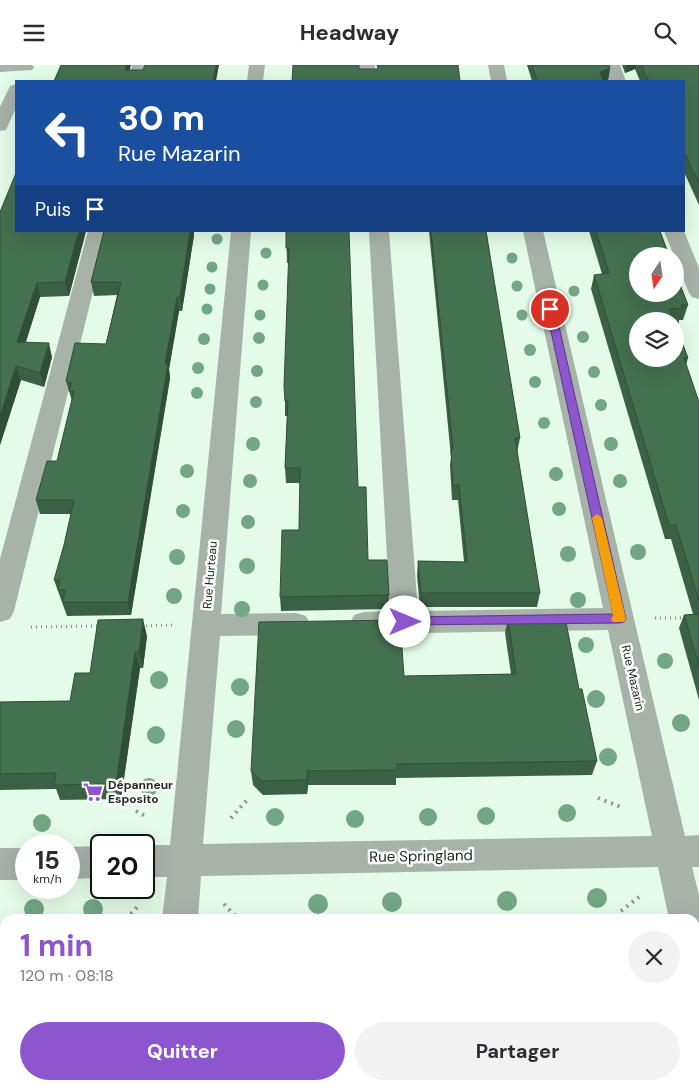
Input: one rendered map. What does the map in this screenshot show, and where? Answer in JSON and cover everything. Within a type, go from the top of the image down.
[{"type":"street","points":[[136,80],[140,65]]},
{"type":"street","points":[[255,80],[257,65]]},
{"type":"street","points":[[367,65],[368,80]]},
{"type":"street","points":[[496,65],[499,80]]},
{"type":"street","points":[[612,65],[618,80]]},
{"type":"street","points":[[0,67],[24,71]]},
{"type":"street","points":[[0,126],[15,91]]},
{"type":"street","points":[[0,611],[98,232]]},
{"type":"street","name":"Rue Hurteau","points":[[180,914],[241,232]]},
{"type":"street","points":[[379,232],[405,622]]},
{"type":"street","name":"Rue Mazarin","points":[[533,232],[620,619],[686,851],[687,914]]},
{"type":"street","points":[[674,232],[699,293]]},
{"type":"street","points":[[205,625],[620,619]]},
{"type":"street","name":"Rue Springland","points":[[155,861],[686,851]]},
{"type":"street","points":[[0,865],[15,864]]},
{"type":"path","points":[[620,619],[691,617]]},
{"type":"path","points":[[132,626],[205,625]]},
{"type":"path","points":[[28,627],[104,626]]},
{"type":"path","points":[[598,798],[621,807]]},
{"type":"path","points":[[231,818],[247,800]]},
{"type":"path","points":[[136,811],[147,817]]},
{"type":"path","points":[[621,911],[639,897]]},
{"type":"path","points":[[131,914],[140,904]]},
{"type":"path","points":[[224,904],[233,914]]},
{"type":"building","points":[[61,65],[126,65],[125,70],[143,70],[145,65],[216,65],[213,80],[54,80]]},
{"type":"building","points":[[293,65],[359,65],[359,69],[378,69],[377,65],[458,65],[460,80],[292,80]]},
{"type":"building","points":[[532,65],[609,65],[610,68],[600,72],[603,80],[537,80]]},
{"type":"building","points":[[641,65],[699,65],[699,183],[685,154],[685,80],[648,80]]},
{"type":"building","points":[[15,175],[15,232],[79,232],[65,282],[37,283],[17,342],[49,343],[40,373],[16,366],[0,417],[0,212]]},
{"type":"building","points":[[104,232],[190,232],[180,297],[177,297],[165,364],[168,364],[128,602],[63,602],[65,590],[58,590],[60,580],[54,580],[74,500],[36,500],[47,461],[57,461],[74,391],[69,391],[71,383],[66,381],[75,343],[106,344],[121,282],[91,282]]},
{"type":"building","points":[[286,232],[349,232],[358,487],[366,487],[368,560],[387,560],[389,595],[280,597],[282,530],[299,530],[300,468],[285,468],[288,401],[285,401],[284,386],[289,248],[286,248]]},
{"type":"building","points":[[431,232],[486,232],[520,438],[515,438],[540,593],[421,593],[418,561],[467,562],[459,485],[453,486],[451,450],[453,450]]},
{"type":"building","points":[[596,232],[660,232],[666,247],[629,247],[629,303],[684,303],[684,295],[688,305],[681,305],[683,308],[669,309],[670,312],[629,312],[629,367],[684,367],[684,358],[699,402],[699,601],[676,525],[669,525],[594,275],[609,273]]},
{"type":"building","points":[[684,348],[688,358],[684,358]]},
{"type":"building","points":[[699,614],[699,666],[684,615]]},
{"type":"building","points":[[565,617],[579,689],[582,689],[597,761],[397,764],[397,770],[307,771],[307,780],[262,781],[251,771],[259,622],[400,620],[404,676],[516,674],[508,618]]},
{"type":"building","points":[[143,619],[139,652],[135,652],[116,784],[54,785],[56,773],[0,774],[0,702],[70,701],[75,673],[90,673],[98,620]]},
{"type":"slow traffic","points":[[597,518],[620,619],[617,619]]},
{"type":"place","name":"Dépanneur Esposito","points":[[93,792]]},
{"type":"route","points":[[405,622],[620,619],[550,309]]}]
